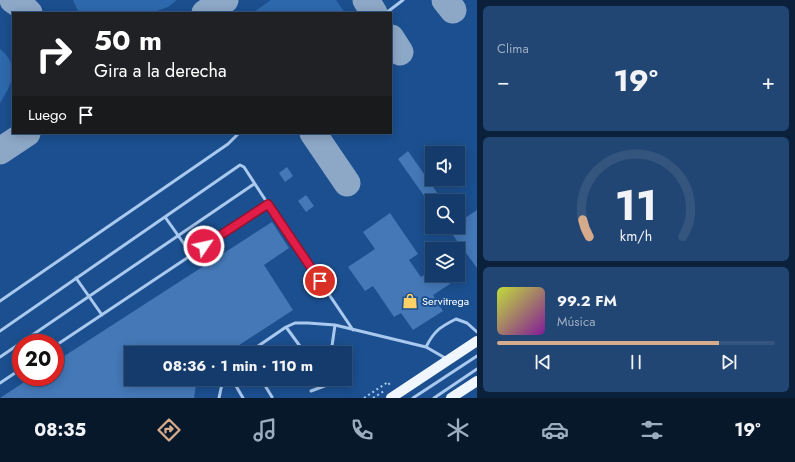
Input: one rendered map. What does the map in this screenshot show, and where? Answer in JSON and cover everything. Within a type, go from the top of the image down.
[{"type":"main road","points":[[391,398],[477,341]]},
{"type":"main road","points":[[451,398],[477,381]]},
{"type":"lane","points":[[387,12],[403,0]]},
{"type":"lane","points":[[0,301],[228,144],[238,134]]},
{"type":"lane","points":[[0,331],[240,165],[244,167],[254,184],[354,330]]},
{"type":"lane","points":[[0,357],[254,184]]},
{"type":"lane","points":[[64,340],[268,204]]},
{"type":"lane","points":[[165,217],[192,255]]},
{"type":"lane","points":[[76,278],[102,315]]},
{"type":"lane","points":[[426,347],[432,334],[439,328],[456,319],[467,322],[477,332]]},
{"type":"lane","points":[[258,346],[286,327],[295,323],[308,323],[335,326],[426,347],[448,360]]},
{"type":"lane","points":[[333,346],[335,326]]},
{"type":"lane","points":[[286,327],[300,346]]},
{"type":"lane","points":[[413,398],[477,356]]},
{"type":"lane","points":[[434,398],[477,369]]},
{"type":"lane","points":[[0,383],[12,375]]},
{"type":"lane","points":[[219,398],[222,386]]},
{"type":"lane","points":[[236,386],[243,398]]},
{"type":"lane","points":[[265,386],[272,397]]},
{"type":"lane","points":[[311,391],[325,386]]},
{"type":"path","points":[[364,398],[388,382],[391,386],[373,398]]},
{"type":"shaded area","points":[[73,0],[177,0],[168,7],[154,12],[79,12]]},
{"type":"shaded area","points":[[271,0],[336,0],[344,12],[253,12]]},
{"type":"shaded area","points":[[0,49],[7,55],[11,62],[12,75],[8,89],[0,103]]},
{"type":"building","points":[[408,151],[425,175],[425,186],[432,186],[438,194],[425,194],[425,197],[398,159]]},
{"type":"building","points":[[287,167],[293,176],[285,182],[279,173]]},
{"type":"building","points":[[306,195],[314,206],[306,212],[298,201]]},
{"type":"building","points":[[477,210],[477,268],[465,252],[465,242],[458,242],[452,234],[465,234],[465,218]]},
{"type":"building","points":[[390,213],[418,254],[409,260],[421,277],[425,274],[425,282],[448,282],[450,284],[433,295],[443,311],[413,330],[401,313],[394,317],[373,286],[365,291],[348,267],[375,249],[363,232]]},
{"type":"building","points":[[272,222],[289,248],[264,265],[293,310],[238,346],[124,346],[124,386],[196,386],[194,398],[0,398],[18,386],[64,386],[64,356]]},
{"type":"taxiway","points":[[13,0],[28,12]]},
{"type":"taxiway","points":[[207,12],[225,0]]},
{"type":"taxiway","points":[[366,0],[373,12]]},
{"type":"taxiway","points":[[445,0],[453,10]]},
{"type":"taxiway","points":[[392,40],[400,52]]},
{"type":"taxiway","points":[[0,151],[26,134]]},
{"type":"taxiway","points":[[314,134],[347,183]]},
{"type":"place","name":"Servitrega","points":[[410,301]]},
{"type":"route","points":[[204,246],[268,204],[320,281]]}]
